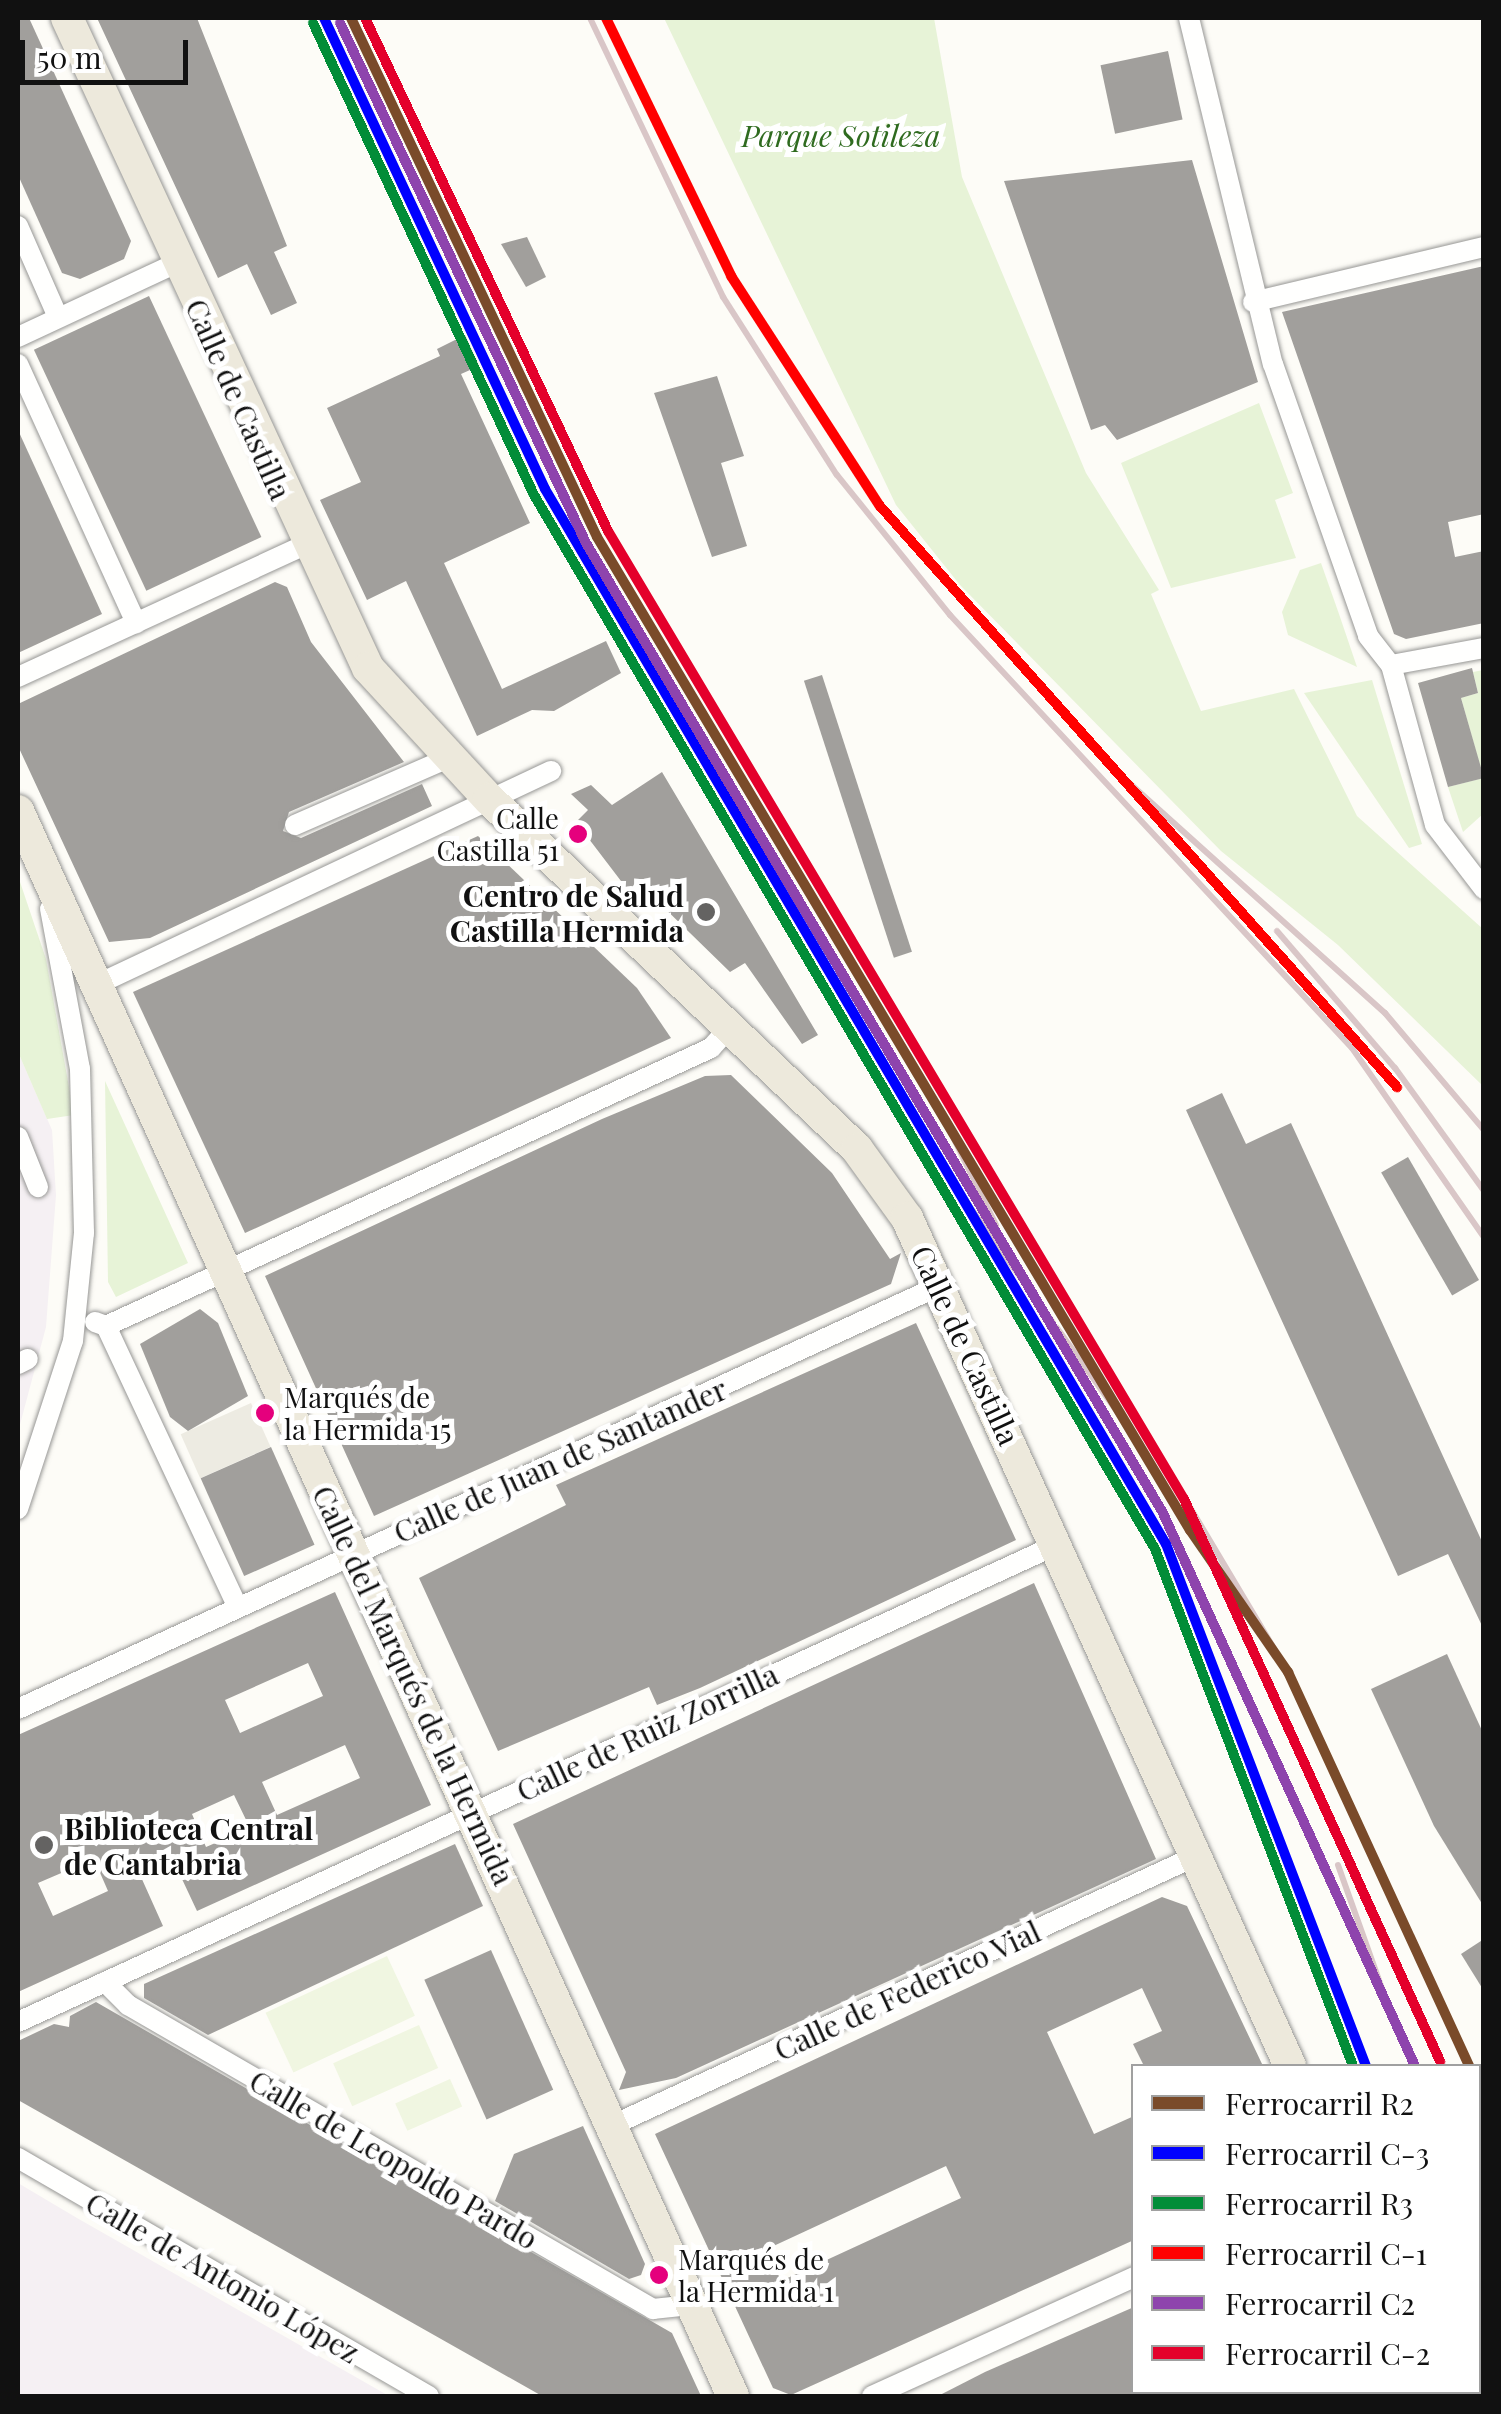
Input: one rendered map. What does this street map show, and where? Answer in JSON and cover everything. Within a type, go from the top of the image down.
[{"type":"main road","name":"Calle de Castilla","points":[[67,18],[350,642],[448,758],[857,1149],[908,1218],[1058,1544],[1184,1863],[1289,2064]]},
{"type":"main road","name":"Calle del Marqués de la Hermida","points":[[18,811],[473,1812],[628,2118],[692,2305],[733,2396]]},
{"type":"street","points":[[1189,18],[1253,302],[1368,636],[1391,665],[1435,825],[1484,889]]},
{"type":"street","points":[[18,226],[58,317]]},
{"type":"street","points":[[1253,302],[1484,247]]},
{"type":"street","points":[[18,336],[177,262]]},
{"type":"street","points":[[18,364],[136,622]]},
{"type":"street","points":[[18,677],[305,545]]},
{"type":"street","points":[[1391,665],[1484,648]]},
{"type":"street","points":[[296,826],[448,758]]},
{"type":"street","points":[[96,985],[551,771]]},
{"type":"street","points":[[18,1509],[79,1316],[83,1101],[40,862]]},
{"type":"street","points":[[106,1326],[711,1048],[728,1029]]},
{"type":"street","points":[[18,1137],[38,1187]]},
{"type":"street","name":"Calle de Juan de Santander","points":[[18,1709],[939,1286]]},
{"type":"street","points":[[79,1316],[106,1326],[238,1608]]},
{"type":"street","name":"Calle de Ruiz Zorrilla","points":[[18,2022],[1058,1544]]},
{"type":"street","name":"Calle de Federico Vial","points":[[628,2118],[1184,1863]]},
{"type":"street","name":"Calle de Leopoldo Pardo","points":[[105,1982],[128,2005],[654,2309],[692,2305]]},
{"type":"street","name":"Calle de Antonio López","points":[[18,2158],[429,2396]]},
{"type":"street","points":[[872,2396],[1131,2279]]},
{"type":"shaded area","points":[[18,1052],[52,1130],[56,1195],[46,1327],[18,1432]]},
{"type":"shaded area","points":[[251,1403],[271,1447],[200,1478],[181,1434]]},
{"type":"shaded area","points":[[18,2183],[77,2218],[389,2396],[18,2396]]},
{"type":"green space","name":"Parque Sotileza","points":[[664,18],[934,18],[962,177],[1086,473],[1159,590],[1151,594],[1201,711],[1294,689],[1357,816],[1483,929],[1483,1086],[1338,945],[1221,851],[960,585],[896,505]]},
{"type":"green space","points":[[1259,403],[1293,493],[1275,500],[1296,558],[1171,588],[1121,463]]},
{"type":"green space","points":[[1321,563],[1357,667],[1288,635],[1282,612],[1300,570]]},
{"type":"green space","points":[[1483,670],[1483,776],[1461,698],[1478,693],[1473,672]]},
{"type":"green space","points":[[1372,680],[1422,844],[1409,848],[1304,693]]},
{"type":"green space","points":[[1483,778],[1483,814],[1463,832],[1448,787]]},
{"type":"green space","points":[[18,876],[46,959],[74,1115],[47,1119],[18,1052]]},
{"type":"green space","points":[[105,1081],[188,1263],[116,1297],[108,1282]]},
{"type":"green space","points":[[387,1956],[415,2016],[293,2072],[266,2013]]},
{"type":"green space","points":[[419,2025],[438,2068],[352,2106],[333,2063]]},
{"type":"green space","points":[[450,2079],[462,2106],[407,2131],[395,2103]]},
{"type":"building","points":[[18,18],[29,18],[131,241],[124,259],[80,279],[62,273],[18,175]]},
{"type":"building","points":[[97,18],[197,18],[287,246],[274,252],[297,303],[271,315],[247,264],[218,278]]},
{"type":"building","points":[[1168,51],[1183,119],[1115,134],[1101,65]]},
{"type":"building","points":[[1192,160],[1258,382],[1117,440],[1105,425],[1091,430],[1004,181]]},
{"type":"building","points":[[527,237],[546,277],[526,287],[501,244]]},
{"type":"building","points":[[1484,266],[1484,514],[1448,522],[1455,557],[1484,551],[1484,623],[1406,639],[1394,634],[1282,312]]},
{"type":"building","points":[[149,296],[261,537],[146,591],[34,350]]},
{"type":"building","points":[[465,335],[479,366],[461,374],[530,523],[444,563],[502,689],[606,641],[621,673],[554,711],[532,710],[477,736],[406,581],[367,600],[320,500],[361,482],[327,408],[440,356],[437,349]]},
{"type":"building","points":[[717,376],[744,456],[721,463],[747,546],[712,557],[654,393]]},
{"type":"building","points":[[18,430],[102,614],[18,653]]},
{"type":"building","points":[[275,582],[287,587],[311,642],[404,762],[289,812],[283,831],[301,838],[422,784],[432,806],[150,938],[109,942],[18,746],[18,704]]},
{"type":"building","points":[[1472,668],[1478,693],[1461,698],[1484,778],[1448,787],[1418,683]]},
{"type":"building","points":[[822,675],[912,952],[894,958],[804,681]]},
{"type":"building","name":"Centro de Salud Castilla Hermida","points":[[662,772],[818,1035],[802,1044],[745,963],[730,972],[650,894],[637,902],[576,822],[588,810],[571,794],[591,785],[612,805]]},
{"type":"building","points":[[478,836],[637,988],[671,1038],[245,1233],[133,992]]},
{"type":"building","points":[[731,1075],[832,1173],[890,1259],[901,1253],[891,1284],[374,1516],[265,1276],[602,1119],[705,1076]]},
{"type":"building","points":[[1222,1093],[1246,1144],[1291,1123],[1484,1546],[1484,1630],[1448,1554],[1398,1576],[1186,1110]]},
{"type":"building","points":[[1408,1157],[1479,1280],[1452,1295],[1381,1172]]},
{"type":"building","points":[[200,1309],[218,1323],[248,1396],[188,1431],[170,1417],[140,1344]]},
{"type":"building","points":[[916,1323],[1016,1540],[700,1688],[657,1705],[649,1687],[498,1751],[419,1578],[566,1505],[556,1485]]},
{"type":"building","points":[[271,1447],[315,1545],[244,1576],[201,1478]]},
{"type":"building","points":[[1034,1583],[1156,1859],[676,2078],[619,2090],[626,2072],[513,1824]]},
{"type":"building","points":[[335,1592],[431,1805],[197,1911],[174,1862],[141,1877],[163,1926],[18,1992],[18,1735]],"holes":[[[308,1663],[323,1696],[240,1733],[225,1700]],[[345,1745],[360,1778],[277,1815],[262,1782]],[[234,1795],[250,1828],[206,1847],[192,1814]],[[94,1859],[108,1891],[53,1916],[38,1883]]]},
{"type":"building","points":[[1447,1654],[1484,1735],[1484,1907],[1434,1826],[1371,1689]]},
{"type":"building","points":[[455,1844],[483,1906],[208,2035],[144,1998],[144,1984]]},
{"type":"building","points":[[1162,1897],[1187,1906],[1262,2064],[1143,2064],[1133,2044],[1162,2031],[1142,1988],[1047,2032],[1094,2134],[1131,2117],[1131,2241],[791,2395],[773,2388],[655,2134]],"holes":[[[946,2166],[961,2198],[781,2281],[767,2249]]]},
{"type":"building","points":[[1484,1939],[1484,1991],[1461,1954]]},
{"type":"building","points":[[491,1950],[553,2090],[487,2119],[424,1980]]},
{"type":"building","points":[[96,2002],[672,2333],[701,2396],[542,2396],[18,2100],[18,2041],[54,2024],[69,2027],[70,2016]]},
{"type":"building","points":[[583,2126],[645,2264],[641,2275],[629,2279],[495,2201],[514,2154]]},
{"type":"building","points":[[1131,2308],[1134,2396],[938,2396]]},
{"type":"railway","points":[[364,18],[606,526],[1275,1650]]},
{"type":"railway","points":[[590,18],[723,297],[837,475],[950,615],[1352,1048],[1484,1237]]},
{"type":"railway","points":[[1105,761],[1385,1013],[1484,1130]]},
{"type":"railway","points":[[1277,931],[1395,1068],[1484,1191]]},
{"type":"railway","points":[[950,1131],[996,1225]]},
{"type":"railway","points":[[955,1186],[1053,1323]]},
{"type":"railway","points":[[1057,1328],[1118,1413]]},
{"type":"railway","points":[[1338,1865],[1386,2000]]},
{"type":"rail line","name":"C-3","points":[[324,18],[545,489],[1166,1544],[1365,2064]]},
{"type":"rail line","name":"R2","points":[[351,18],[597,537],[1190,1530],[1288,1672],[1468,2064]]},
{"type":"rail line","name":"C-2","points":[[365,18],[608,531],[1184,1499],[1440,2061]]},
{"type":"rail line","name":"C-1","points":[[606,18],[731,276],[880,506],[1397,1087]]},
{"type":"rail line","name":"R3","points":[[313,23],[534,495],[1155,1549],[1352,2064]]},
{"type":"rail line","name":"C2","points":[[340,23],[586,543],[1162,1511],[1414,2064]]},
{"type":"place","name":"Calle Castilla 51","points":[[578,834]]},
{"type":"place","name":"Centro de Salud Castilla Hermida","points":[[706,912]]},
{"type":"place","name":"Marqués de la Hermida 15","points":[[265,1413]]},
{"type":"place","name":"Biblioteca Central de Cantabria","points":[[44,1845]]},
{"type":"place","name":"Marqués de la Hermida 1","points":[[659,2275]]}]
